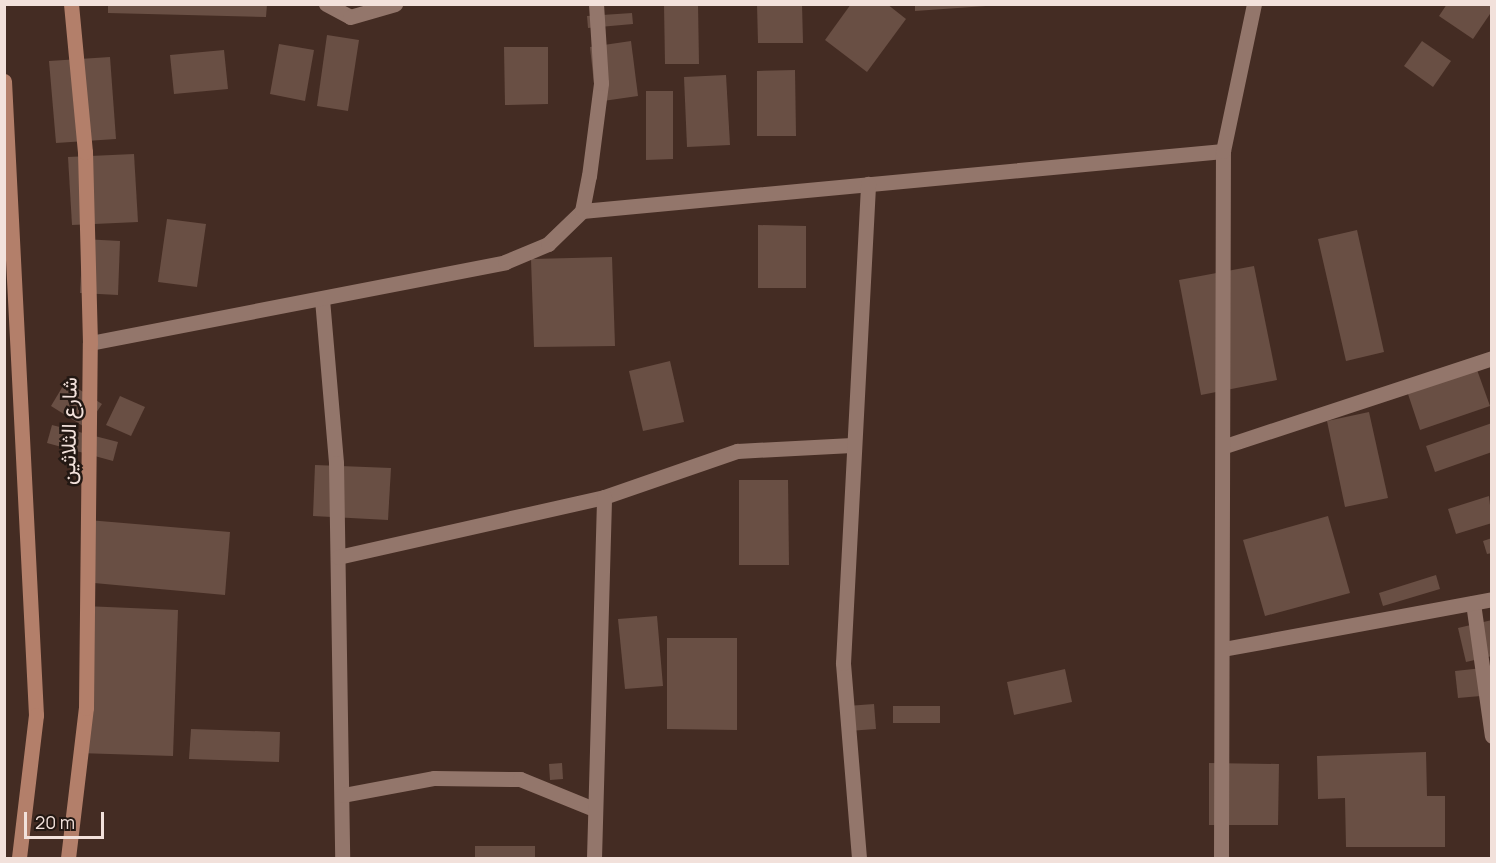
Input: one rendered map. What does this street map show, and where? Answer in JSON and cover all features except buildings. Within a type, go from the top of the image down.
[{"type":"street","name":"شارع الثلاثين","points":[[68,858],[86,708],[90,343],[85,152],[71,4]]},
{"type":"street","points":[[326,4],[350,17],[395,4]]},
{"type":"street","points":[[90,343],[505,262],[548,244],[582,211],[601,83],[596,4]]},
{"type":"street","points":[[1221,858],[1224,446],[1223,151],[1254,4]]},
{"type":"street","name":"شارع الثلاثين","points":[[4,81],[36,715],[19,858]]},
{"type":"street","points":[[582,211],[1223,151]]},
{"type":"street","points":[[859,858],[843,663],[852,445],[868,184]]},
{"type":"street","points":[[322,298],[338,557],[343,795],[342,858]]},
{"type":"street","points":[[1224,446],[1491,358]]},
{"type":"street","points":[[338,557],[604,497],[737,450],[852,445]]},
{"type":"street","points":[[594,858],[604,497]]},
{"type":"street","points":[[1223,649],[1491,599]]},
{"type":"street","points":[[1473,603],[1491,736]]},
{"type":"street","points":[[343,795],[434,778],[520,779],[594,809]]}]
